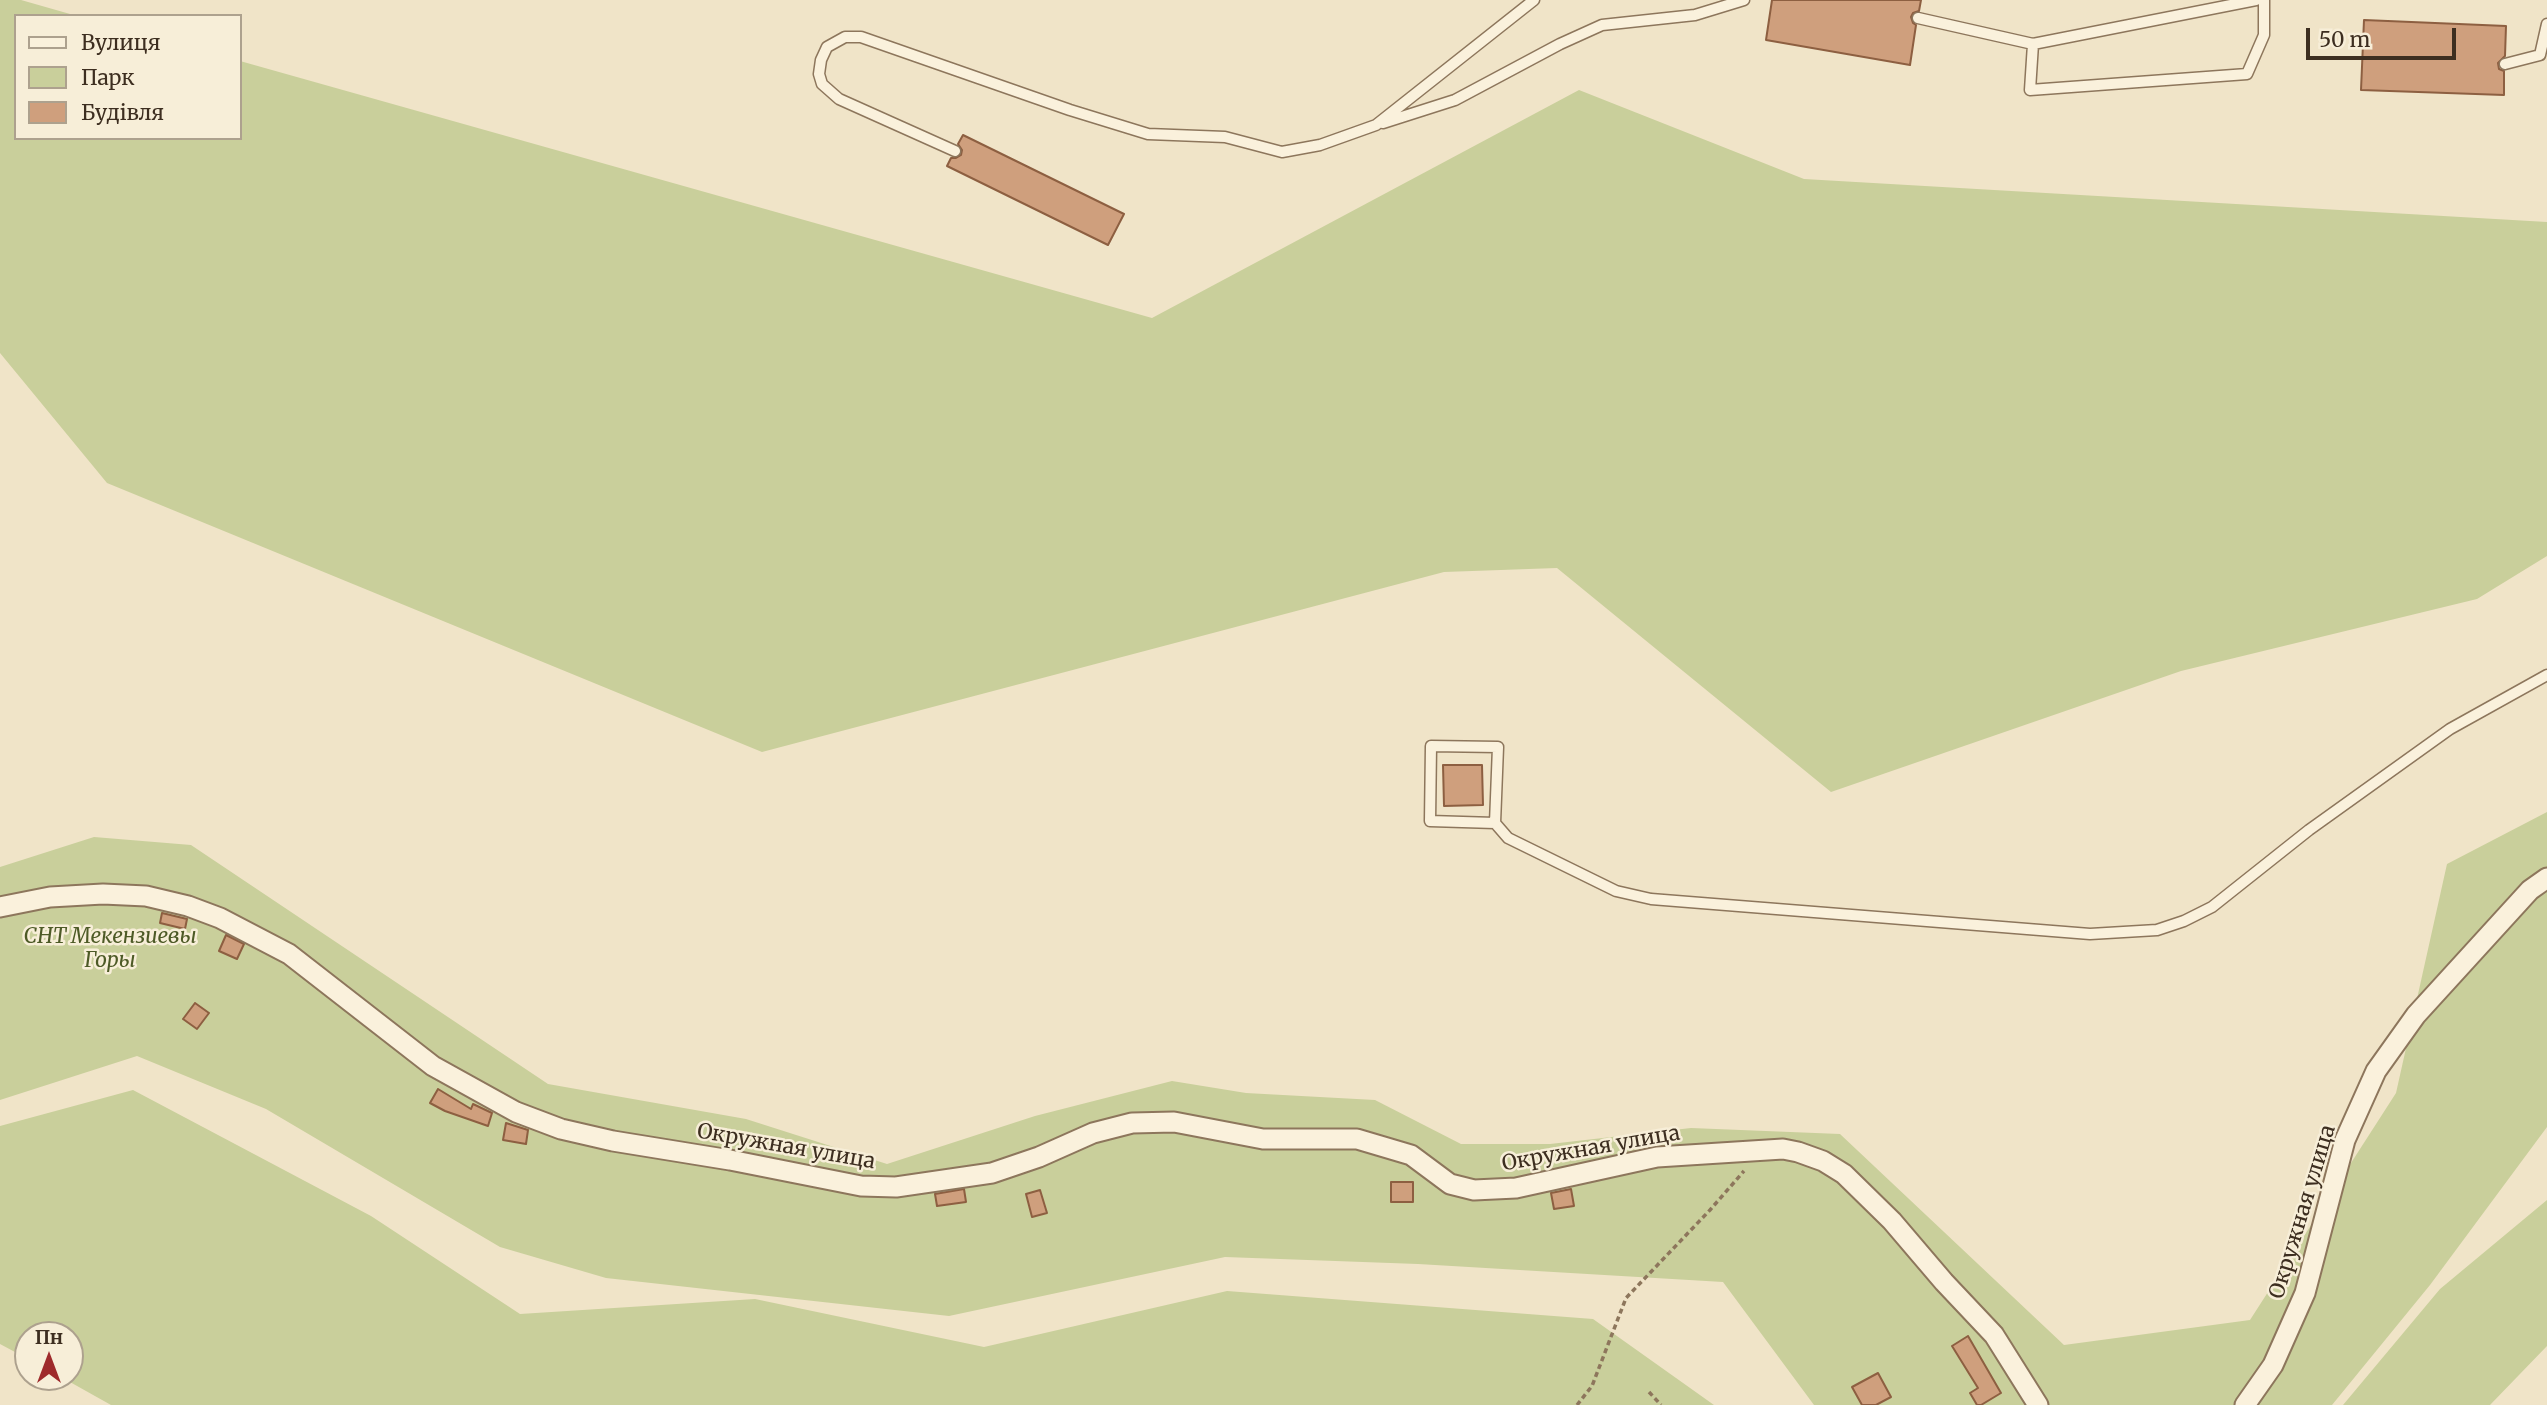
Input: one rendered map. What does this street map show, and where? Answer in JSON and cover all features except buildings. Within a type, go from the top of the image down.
[{"type":"street","name":"Окружная улица","points":[[2245,1405],[2273,1365],[2305,1293],[2345,1140],[2376,1071],[2416,1015],[2530,890],[2547,878]]},
{"type":"street","name":"Окружная улица","points":[[0,907],[50,897],[103,894],[146,896],[188,906],[220,918],[289,954],[433,1066],[516,1112],[561,1129],[613,1141],[730,1160],[861,1186],[896,1187],[992,1173],[1039,1157],[1093,1133],[1132,1123],[1174,1122],[1263,1139],[1357,1139],[1411,1155],[1450,1184],[1474,1190],[1516,1188],[1657,1157],[1783,1149],[1798,1152],[1823,1161],[1844,1174],[1892,1221],[1994,1335],[2038,1405]]},
{"type":"lane","points":[[1376,125],[1534,0]]},
{"type":"lane","points":[[955,150],[839,99],[822,83],[819,74],[827,47],[845,37],[861,37],[1070,110],[1148,134],[1225,137],[1282,152],[1320,145],[1455,100],[1560,44],[1602,25],[1695,15],[1744,0]]},
{"type":"lane","points":[[2209,0],[2222,7]]},
{"type":"lane","points":[[1918,19],[2033,44],[2256,0]]},
{"type":"lane","points":[[2033,44],[2030,90],[2247,74],[2264,35],[2264,0]]},
{"type":"lane","points":[[2505,64],[2540,55],[2547,24]]},
{"type":"lane","points":[[1495,823],[1430,821],[1431,746],[1498,747],[1495,823],[1508,838],[1616,891],[1651,899],[2090,934],[2157,930],[2212,907],[2309,830],[2450,729],[2547,675]]},
{"type":"path","points":[[1577,1405],[1592,1386],[1626,1298],[1710,1210],[1760,1150]]},
{"type":"path","points":[[1649,1392],[1661,1405]]},
{"type":"green space","points":[[0,0],[21,0],[70,14],[14,14],[14,140],[242,140],[242,62],[1152,318],[1579,90],[1804,179],[2547,222],[2547,556],[2477,599],[2181,671],[1831,792],[1557,568],[1444,572],[762,752],[107,483],[0,353]]},
{"type":"green space","name":"СНТ Мекензиевы Горы","points":[[2547,812],[2547,1127],[2430,1285],[2332,1405],[1814,1405],[1723,1282],[1418,1264],[1225,1257],[949,1316],[606,1278],[500,1247],[266,1109],[137,1056],[0,1100],[0,867],[94,837],[191,845],[548,1084],[746,1119],[887,1164],[1035,1116],[1172,1081],[1246,1093],[1375,1100],[1461,1144],[1550,1144],[1691,1128],[1840,1134],[2064,1345],[2250,1320],[2396,1093],[2447,864]]},
{"type":"green space","points":[[133,1090],[371,1216],[520,1314],[755,1299],[984,1347],[1227,1291],[1593,1319],[1714,1405],[111,1405],[84,1390],[84,1321],[14,1321],[14,1352],[0,1344],[0,1126]]},
{"type":"green space","points":[[2547,1200],[2547,1346],[2490,1405],[2343,1405],[2440,1289]]}]
